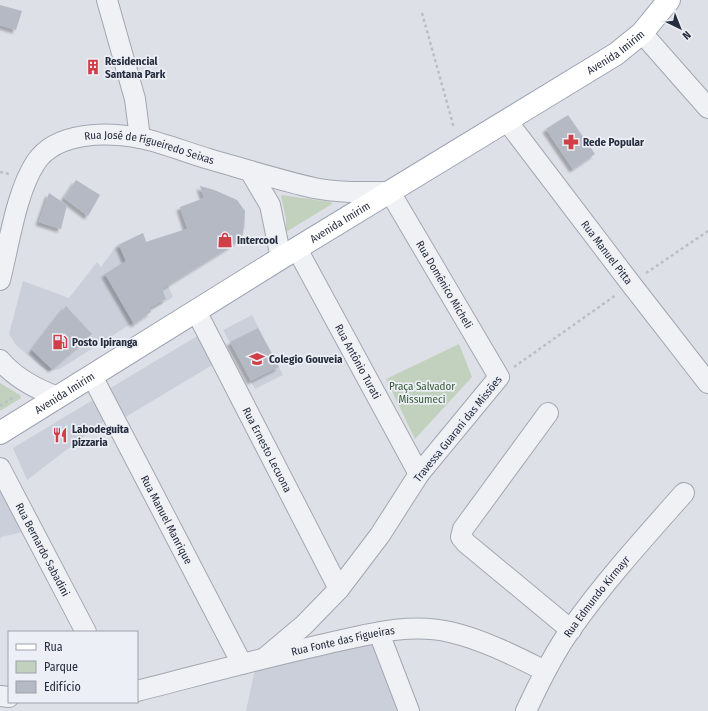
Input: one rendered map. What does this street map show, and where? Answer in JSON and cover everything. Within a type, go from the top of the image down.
[{"type":"main road","name":"Avenida Imirim","points":[[0,433],[196,311],[616,54],[642,34],[669,0]]},
{"type":"street","points":[[107,0],[135,99],[140,138]]},
{"type":"street","points":[[642,34],[708,108]]},
{"type":"street","name":"Rua Manuel Pitta","points":[[507,120],[630,284],[708,383]]},
{"type":"street","name":"Rua José de Figueiredo Seixas","points":[[0,280],[19,204],[30,173],[37,161],[45,153],[62,141],[76,136],[120,136],[140,138],[316,189],[390,192]]},
{"type":"street","name":"Rua Antônio Turati","points":[[250,171],[270,205],[289,254],[419,474]]},
{"type":"street","name":"Rua Domênico Micheli","points":[[390,192],[499,377]]},
{"type":"street","name":"Rua Ernesto Lecuona","points":[[196,311],[339,589]]},
{"type":"street","points":[[0,360],[18,377],[43,392],[58,397]]},
{"type":"street","name":"Rua Manuel Manrique","points":[[92,376],[242,664]]},
{"type":"street","name":"Travessa Guarani das Missões","points":[[266,657],[304,625],[339,589],[380,536],[419,474],[499,377]]},
{"type":"street","points":[[548,413],[463,529],[461,537],[466,543],[571,630]]},
{"type":"street","name":"Rua Bernardo Sabadini","points":[[0,468],[85,631]]},
{"type":"street","name":"Rua Edmundo Kirmayr","points":[[526,711],[546,671],[571,630],[607,582],[684,493]]},
{"type":"street","name":"Rua Fonte das Figueiras","points":[[138,691],[266,657],[379,633],[413,628],[450,632],[505,651],[546,671]]},
{"type":"street","points":[[379,633],[409,711]]},
{"type":"path","points":[[422,13],[460,149]]},
{"type":"path","points":[[0,172],[13,175]]},
{"type":"path","name":"Travessa Guarani das Missões","points":[[499,377],[708,230]]},
{"type":"path","points":[[0,406],[16,396]]},
{"type":"shaded area","points":[[200,186],[214,190],[237,200],[245,214],[245,227],[239,240],[168,285],[173,297],[60,369],[49,371],[40,366],[16,345],[9,334],[23,281],[69,298],[97,262],[101,267],[117,245],[143,233],[147,243],[151,240],[186,229],[180,207],[204,199]]},
{"type":"shaded area","name":"Colegio Gouveia","points":[[252,315],[283,375],[255,389],[223,330]]},
{"type":"shaded area","points":[[199,335],[214,364],[124,418],[107,390]]},
{"type":"shaded area","points":[[96,398],[107,419],[27,480],[13,448]]},
{"type":"shaded area","points":[[0,481],[27,531],[1,537],[0,541]]},
{"type":"shaded area","points":[[383,633],[414,711],[246,711],[256,664]]},
{"type":"green space","points":[[281,195],[331,202],[332,204],[286,232],[286,219]]},
{"type":"green space","name":"Praça Salvador Missumeci","points":[[459,344],[472,377],[415,439],[386,379]]},
{"type":"green space","points":[[0,383],[20,395],[21,398],[0,411]]},
{"type":"building","points":[[0,5],[22,11],[16,30],[0,25]]},
{"type":"building","name":"Rede Popular","points":[[568,115],[595,154],[573,169],[546,129]]},
{"type":"building","points":[[76,180],[100,195],[88,216],[64,198]]},
{"type":"building","points":[[200,186],[214,190],[237,200],[245,211],[243,234],[239,240],[231,246],[162,289],[166,299],[149,308],[151,312],[134,324],[105,274],[126,261],[119,245],[143,233],[146,242],[187,229],[180,207],[204,198]]},
{"type":"building","points":[[49,193],[67,205],[61,229],[39,222]]},
{"type":"building","name":"Posto Ipiranga","points":[[66,306],[92,334],[52,369],[32,350]]},
{"type":"building","name":"Colegio Gouveia","points":[[258,328],[279,367],[251,381],[230,342]]},
{"type":"place","name":"Residencial Santana Park","points":[[93,67]]},
{"type":"place","name":"Rede Popular","points":[[571,142]]},
{"type":"place","name":"Intercool","points":[[225,240]]},
{"type":"place","name":"Posto Ipiranga","points":[[60,342]]},
{"type":"place","name":"Colegio Gouveia","points":[[257,359]]},
{"type":"place","name":"Labodeguita pizzaria","points":[[60,435]]}]
